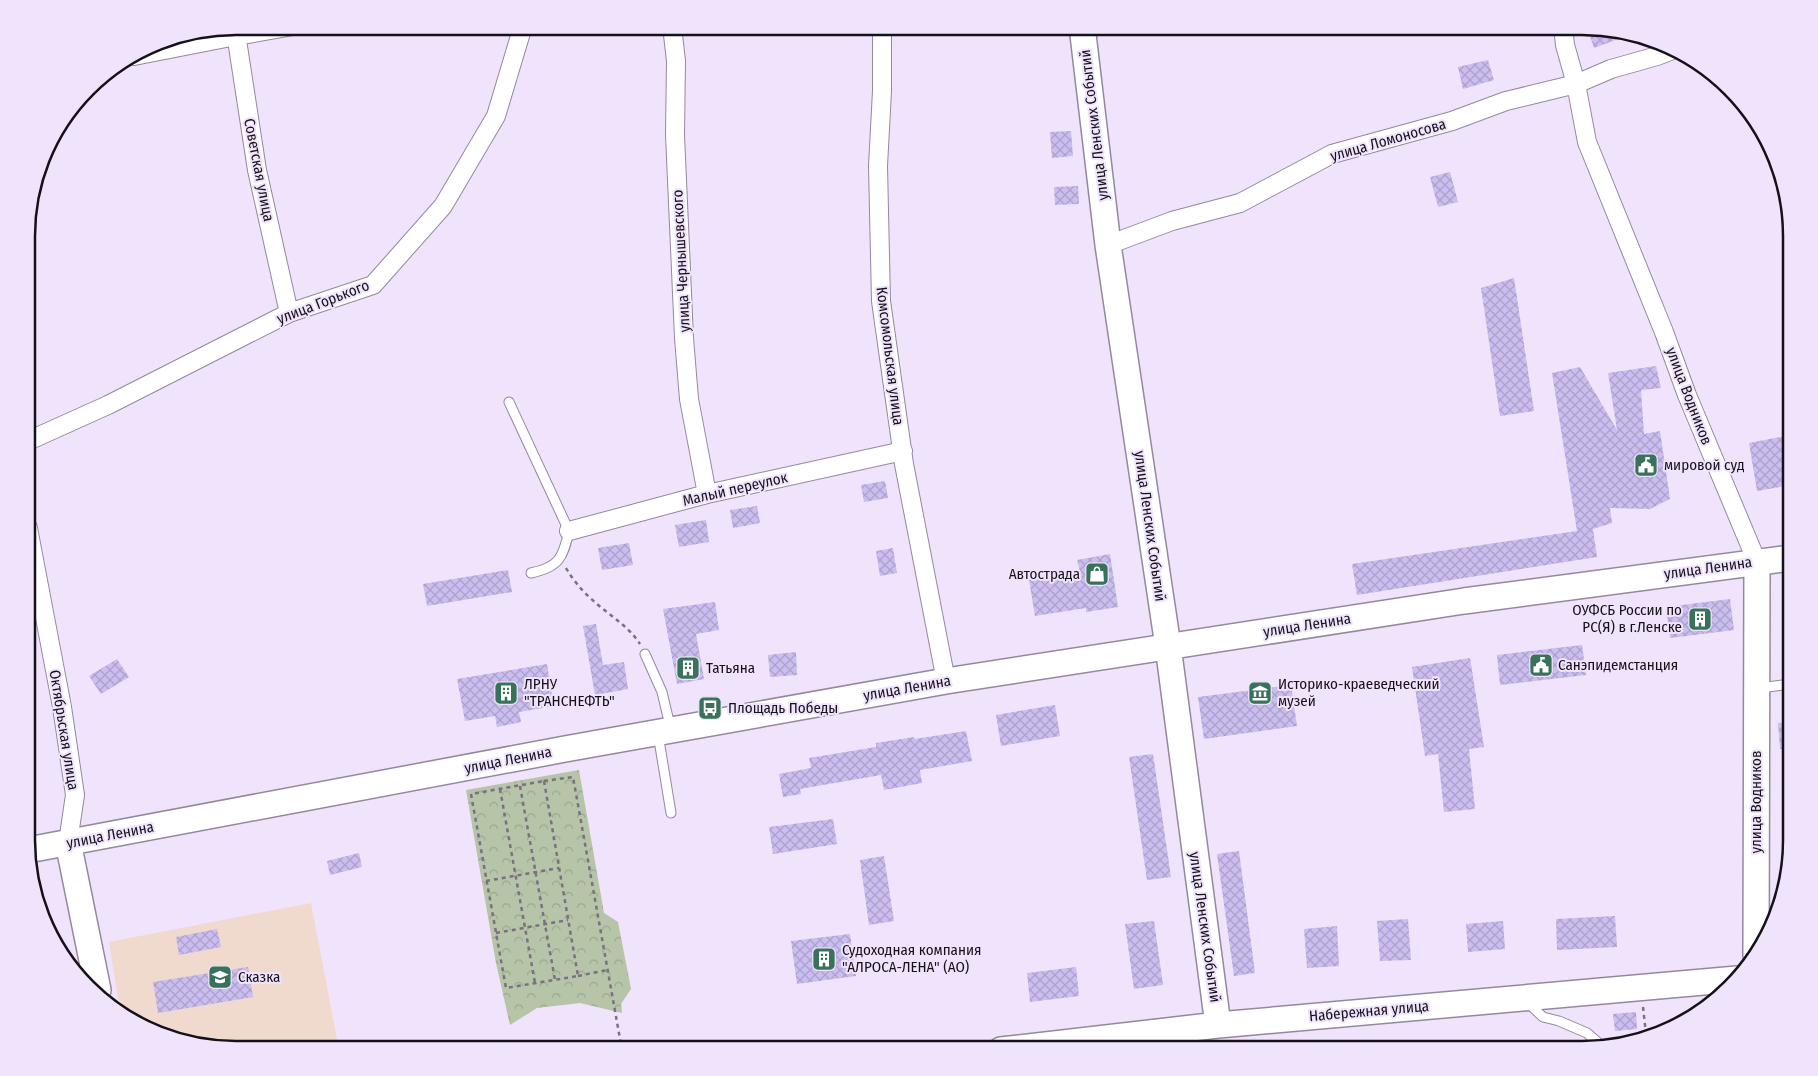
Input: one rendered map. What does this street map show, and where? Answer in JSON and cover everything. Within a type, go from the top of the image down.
[{"type":"street","name":"Советская улица","points":[[236,35],[257,170],[289,313]]},
{"type":"street","name":"улица Горького","points":[[35,438],[108,404],[289,313],[373,285],[444,206],[496,116],[520,35]]},
{"type":"street","name":"улица Чернышевского","points":[[673,35],[676,61],[675,135],[684,338],[689,399],[708,494]]},
{"type":"street","name":"Комсомольская улица","points":[[882,35],[882,91],[878,166],[881,301],[903,451],[946,681]]},
{"type":"street","name":"улица Ленских Событий","points":[[1083,35],[1108,245],[1168,646],[1218,1025]]},
{"type":"street","name":"улица Водников","points":[[1563,35],[1576,84],[1587,142],[1664,332],[1687,395],[1757,562],[1756,940]]},
{"type":"street","points":[[162,49],[212,37]]},
{"type":"street","name":"улица Ломоносова","points":[[1108,245],[1172,221],[1240,203],[1332,154],[1452,121],[1506,101],[1576,84],[1611,69],[1665,53]]},
{"type":"street","name":"Малый переулок","points":[[569,531],[708,494],[903,451]]},
{"type":"street","name":"улица Ленина","points":[[35,849],[665,731],[946,681],[1464,601],[1783,559]]},
{"type":"street","name":"Октябрьская улица","points":[[35,565],[62,707],[75,795],[68,842],[97,985]]},
{"type":"street","name":"Набережная улица","points":[[1079,1041],[1218,1025],[1726,980]]},
{"type":"lane","points":[[509,402],[569,531],[565,549],[560,559],[546,570],[531,573]]},
{"type":"lane","points":[[646,654],[662,692],[671,813]]},
{"type":"lane","points":[[1756,688],[1783,685]]},
{"type":"lane","points":[[1524,998],[1543,1017],[1559,1021],[1588,1033],[1596,1041]]},
{"type":"path","points":[[560,559],[570,576],[597,604],[630,631],[646,654]]},
{"type":"path","points":[[607,970],[506,988],[471,794],[573,777],[620,1041]]},
{"type":"path","points":[[544,781],[578,976]]},
{"type":"path","points":[[520,786],[555,980]]},
{"type":"path","points":[[500,789],[535,983]]},
{"type":"path","points":[[486,881],[559,868]]},
{"type":"path","points":[[496,933],[568,920]]},
{"type":"path","points":[[1642,1003],[1646,1030]]},
{"type":"shaded area","name":"Сказка","points":[[311,903],[337,1041],[223,1041],[184,1034],[159,1026],[119,1003],[109,942]]},
{"type":"green space","points":[[579,770],[604,913],[618,922],[631,989],[621,1004],[622,1013],[580,1003],[537,1008],[510,1025],[496,963],[466,790]]},
{"type":"building","points":[[1590,35],[1619,39],[1594,48]]},
{"type":"building","points":[[1488,60],[1494,80],[1463,89],[1458,67]]},
{"type":"building","points":[[1071,131],[1073,156],[1052,158],[1050,132]]},
{"type":"building","points":[[1450,172],[1458,202],[1438,207],[1430,177]]},
{"type":"building","points":[[1078,186],[1079,204],[1055,205],[1054,187]]},
{"type":"building","points":[[1514,278],[1534,411],[1500,416],[1481,288]]},
{"type":"building","points":[[1656,366],[1661,388],[1641,390],[1644,434],[1660,431],[1670,499],[1650,509],[1610,508],[1612,523],[1593,529],[1597,557],[1357,595],[1352,564],[1577,531],[1552,373],[1580,367],[1617,430],[1608,373]]},
{"type":"building","points":[[1783,437],[1783,486],[1757,491],[1749,443]]},
{"type":"building","points":[[885,481],[888,498],[864,502],[861,485]]},
{"type":"building","points":[[757,506],[760,523],[733,528],[730,510]]},
{"type":"building","points":[[706,520],[709,542],[679,547],[675,525]]},
{"type":"building","points":[[629,543],[633,565],[602,570],[598,548]]},
{"type":"building","points":[[893,548],[897,573],[880,576],[876,551]]},
{"type":"building","points":[[1110,554],[1118,607],[1086,612],[1086,608],[1035,616],[1029,580],[1080,572],[1077,560]]},
{"type":"building","points":[[508,570],[512,592],[427,606],[423,584]]},
{"type":"building","name":"ОУФСБ России по РС(Я) в г.Ленске","points":[[1730,599],[1734,630],[1670,638],[1666,607]]},
{"type":"building","points":[[715,602],[719,630],[696,634],[704,679],[677,684],[663,609]]},
{"type":"building","points":[[596,624],[603,665],[624,662],[628,689],[595,695],[583,626]]},
{"type":"building","name":"Санэпидемстанция","points":[[1582,645],[1586,675],[1500,685],[1497,655]]},
{"type":"building","points":[[796,652],[797,675],[770,677],[768,655]]},
{"type":"building","points":[[1470,658],[1484,747],[1469,749],[1475,809],[1444,812],[1438,754],[1425,756],[1412,667]]},
{"type":"building","points":[[117,659],[129,677],[101,694],[89,676]]},
{"type":"building","name":"ЛРНУ \"ТРАНСНЕФТЬ\"","points":[[547,664],[554,706],[519,712],[521,722],[497,727],[495,716],[465,721],[457,679]]},
{"type":"building","points":[[1291,685],[1297,726],[1204,739],[1198,697]]},
{"type":"building","points":[[1055,705],[1060,736],[1001,746],[996,715]]},
{"type":"building","points":[[1778,723],[1783,723],[1783,749],[1780,749]]},
{"type":"building","points":[[966,731],[972,761],[920,770],[922,783],[884,790],[881,775],[800,789],[801,794],[783,797],[779,774],[811,768],[809,758],[876,747],[876,743]]},
{"type":"building","points":[[1153,754],[1171,877],[1147,880],[1129,757]]},
{"type":"building","points":[[833,819],[837,844],[773,854],[769,827]]},
{"type":"building","points":[[1239,851],[1255,973],[1234,976],[1217,854]]},
{"type":"building","points":[[359,853],[362,867],[330,875],[327,861]]},
{"type":"building","points":[[884,856],[894,921],[869,925],[860,860]]},
{"type":"building","points":[[1615,916],[1617,947],[1557,950],[1556,919]]},
{"type":"building","points":[[1408,919],[1411,960],[1380,961],[1377,921]]},
{"type":"building","points":[[1154,921],[1163,985],[1134,989],[1125,924]]},
{"type":"building","points":[[1503,921],[1505,949],[1468,952],[1466,924]]},
{"type":"building","points":[[1337,926],[1339,966],[1307,968],[1304,929]]},
{"type":"building","points":[[217,929],[221,947],[179,955],[176,937]]},
{"type":"building","name":"Судоходная компания \"АЛРОСА-ЛЕНА\" (АО)","points":[[850,934],[856,976],[797,984],[791,941]]},
{"type":"building","points":[[248,967],[253,997],[158,1013],[153,982]]},
{"type":"building","points":[[1076,967],[1079,996],[1030,1002],[1027,973]]},
{"type":"building","points":[[1636,1012],[1637,1029],[1615,1031],[1613,1014]]},
{"type":"place","name":"мировой суд","points":[[1646,465]]},
{"type":"place","name":"Автострада","points":[[1097,574]]},
{"type":"place","name":"ОУФСБ России по РС(Я) в г.Ленске","points":[[1700,619]]},
{"type":"place","name":"Санэпидемстанция","points":[[1541,665]]},
{"type":"place","name":"Татьяна","points":[[688,668]]},
{"type":"place","name":"ЛРНУ \"ТРАНСНЕФТЬ\"","points":[[506,693]]},
{"type":"place","name":"Историко-краеведческий музей","points":[[1260,693]]},
{"type":"place","name":"Площадь Победы","points":[[710,708]]},
{"type":"place","name":"Судоходная компания \"АЛРОСА-ЛЕНА\" (АО)","points":[[824,959]]},
{"type":"place","name":"Сказка","points":[[220,977]]}]
